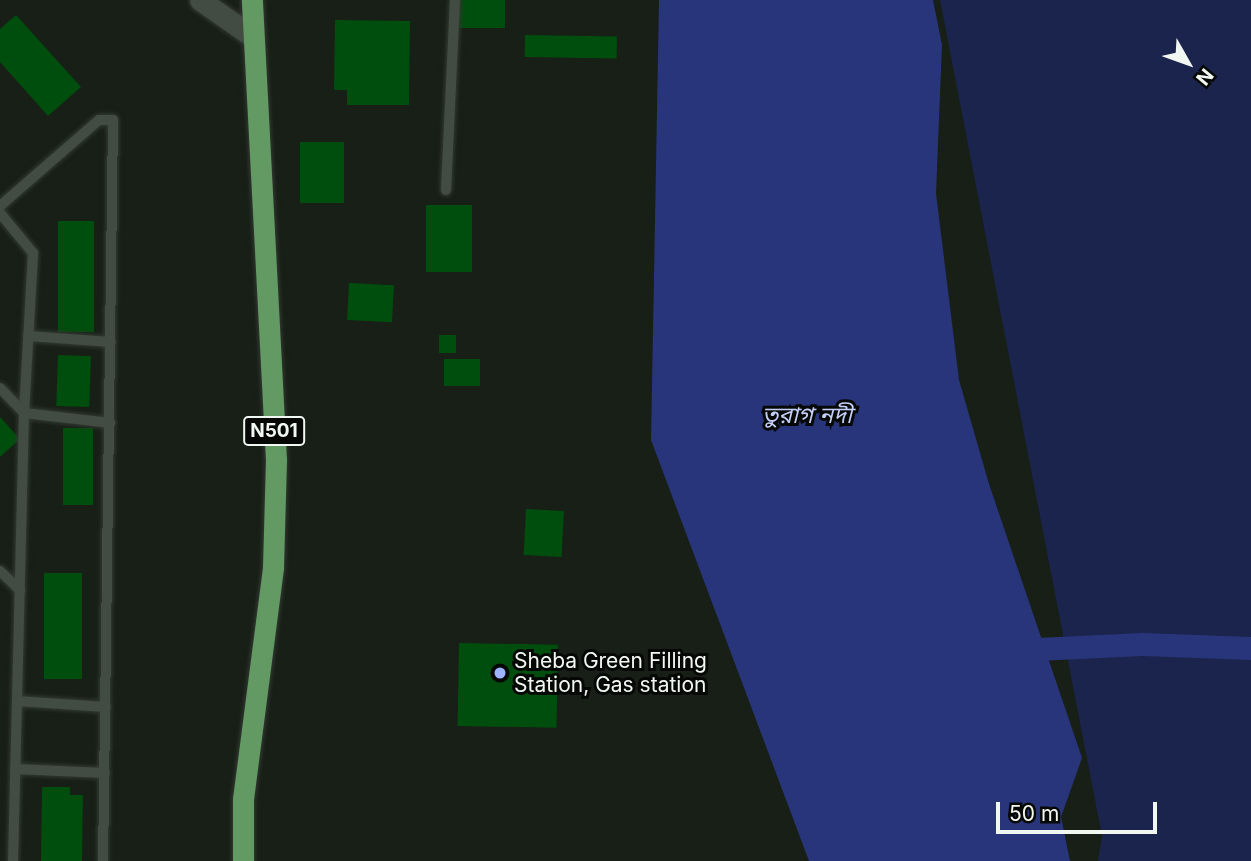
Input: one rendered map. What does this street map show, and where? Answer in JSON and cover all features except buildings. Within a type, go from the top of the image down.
[{"type":"highway","name":"N501","points":[[243,861],[243,799],[273,567],[276,460],[252,0]]},
{"type":"main road","points":[[200,0],[253,37]]},
{"type":"lane","points":[[446,190],[455,0]]},
{"type":"lane","points":[[0,206],[99,120],[113,120],[103,861]]},
{"type":"lane","points":[[0,213],[33,253],[24,414],[13,861]]},
{"type":"lane","points":[[28,336],[111,342]]},
{"type":"lane","points":[[0,388],[24,414],[110,423]]},
{"type":"lane","points":[[0,570],[20,590]]},
{"type":"lane","points":[[17,701],[106,707]]},
{"type":"lane","points":[[15,769],[105,774]]},
{"type":"shaded area","points":[[940,0],[1251,0],[1251,861],[1098,861],[1102,836]]},
{"type":"water","name":"তুরাগ নদী","points":[[659,0],[933,0],[942,45],[936,193],[959,380],[989,484],[1082,758],[1061,817],[1070,861],[809,861],[651,440]]},
{"type":"waterway","points":[[1015,650],[1142,644],[1251,648]]},
{"type":"place","name":"Sheba Green Filling Station, Gas station","points":[[500,673]]}]
